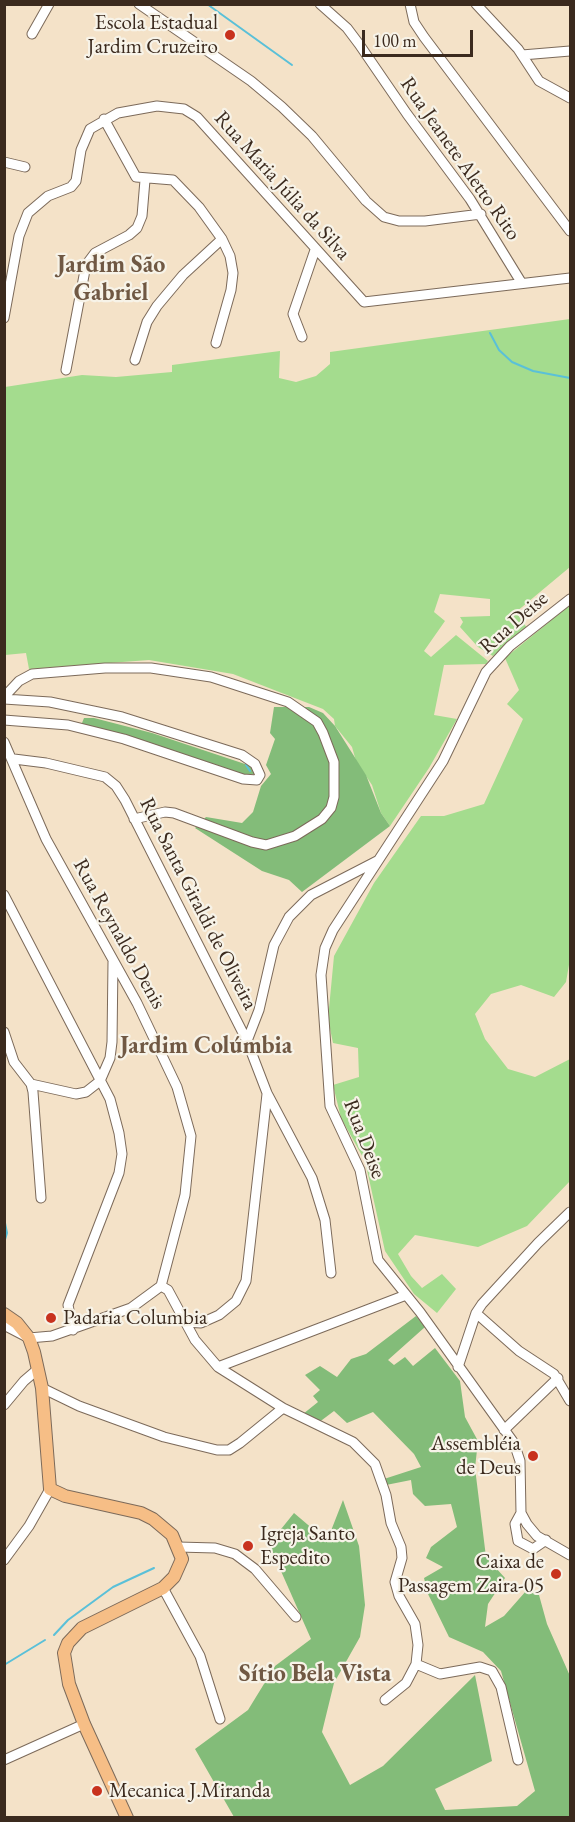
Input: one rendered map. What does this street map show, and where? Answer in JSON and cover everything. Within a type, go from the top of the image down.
[{"type":"main road","points":[[4,1314],[17,1323],[28,1338],[38,1369],[42,1388],[50,1489],[64,1496],[141,1513],[165,1529],[178,1547],[182,1559],[180,1568],[163,1588],[82,1628],[68,1642],[64,1662],[84,1724],[127,1818]]},
{"type":"street","points":[[32,34],[49,4]]},
{"type":"street","points":[[140,4],[250,81],[282,107],[312,135],[371,207],[384,217],[399,221],[424,221],[481,214]]},
{"type":"street","name":"Rua Jeanete Aletto Rito","points":[[320,4],[347,28],[481,214],[521,282]]},
{"type":"street","points":[[410,4],[414,22],[424,37],[570,231]]},
{"type":"street","points":[[476,4],[522,55],[538,81],[570,98]]},
{"type":"street","points":[[522,55],[570,51]]},
{"type":"street","name":"Rua Maria Júlia da Silva","points":[[104,119],[138,107],[157,106],[191,112],[213,133],[315,250],[364,302],[521,282]]},
{"type":"street","points":[[4,318],[19,236],[28,213],[48,196],[74,184],[78,179],[86,136],[104,119],[141,178],[142,216],[137,228],[129,235],[95,253],[86,265],[66,370]]},
{"type":"street","points":[[4,162],[25,167]]},
{"type":"street","points":[[141,178],[173,180],[199,207],[222,239],[230,256],[233,273],[231,290],[216,343]]},
{"type":"street","points":[[135,360],[147,322],[163,299],[183,275],[222,239]]},
{"type":"street","points":[[302,337],[293,314],[315,250]]},
{"type":"street","points":[[521,282],[570,278]]},
{"type":"street","name":"Rua Deise","points":[[546,1540],[533,1549],[518,1541],[515,1524],[521,1513],[518,1453],[504,1430],[378,1260],[360,1170],[330,1106],[324,1047],[321,975],[325,948],[333,930],[443,761],[486,672],[510,646],[570,599]]},
{"type":"street","points":[[4,698],[18,681],[32,674],[105,668],[151,668],[211,677],[288,702],[317,722],[334,762],[334,797],[331,808],[322,819],[295,836],[266,844],[252,842],[174,813],[155,813],[134,819]]},
{"type":"street","points":[[4,698],[50,702],[122,717],[242,755],[255,764],[260,775],[257,780],[243,779],[124,739],[68,725],[4,720]]},
{"type":"street","name":"Rua Reynaldo Denis","points":[[4,742],[14,759],[46,839],[137,1003],[177,1087],[191,1136],[185,1195],[161,1286]]},
{"type":"street","name":"Rua Santa Giraldi de Oliveira","points":[[14,759],[57,765],[105,777],[116,786],[247,1041],[267,1093],[300,1153],[320,1200],[331,1273]]},
{"type":"street","points":[[247,1041],[259,1010],[274,945],[289,917],[311,895],[378,860]]},
{"type":"street","points":[[4,895],[115,1113],[122,1154],[119,1173],[68,1305],[73,1330]]},
{"type":"street","points":[[4,1032],[9,1064],[31,1084],[76,1094],[86,1092],[100,1081],[110,1058],[113,962]]},
{"type":"street","points":[[31,1084],[36,1107],[41,1198]]},
{"type":"street","points":[[186,1322],[201,1323],[219,1315],[236,1301],[246,1281],[267,1093]]},
{"type":"street","points":[[458,1367],[476,1313],[524,1258],[570,1212]]},
{"type":"street","points":[[4,1325],[28,1338],[73,1330],[131,1308],[161,1286],[168,1290],[199,1346],[218,1367],[283,1408],[354,1442],[375,1464],[386,1495],[391,1523],[401,1547],[402,1558],[395,1582],[399,1596],[415,1624],[418,1645],[416,1664],[406,1683],[385,1700]]},
{"type":"street","points":[[218,1367],[406,1295]]},
{"type":"street","points":[[476,1313],[519,1351],[558,1378],[570,1401]]},
{"type":"street","points":[[4,1405],[24,1381],[38,1369]]},
{"type":"street","points":[[504,1430],[558,1378]]},
{"type":"street","points":[[42,1388],[79,1406],[164,1437],[217,1450],[228,1450],[240,1443],[283,1408]]},
{"type":"street","points":[[4,1560],[29,1526],[50,1489]]},
{"type":"street","points":[[521,1513],[537,1536],[570,1555]]},
{"type":"street","points":[[178,1547],[215,1548],[235,1554],[255,1569],[296,1617]]},
{"type":"street","points":[[163,1588],[200,1656],[220,1719]]},
{"type":"street","points":[[416,1664],[440,1674],[480,1667],[492,1671],[501,1687],[518,1760]]},
{"type":"street","points":[[4,1760],[84,1724]]},
{"type":"green space","points":[[570,319],[570,567],[516,612],[527,628],[493,656],[478,647],[460,627],[463,622],[460,617],[490,616],[490,599],[440,594],[434,612],[445,621],[424,651],[431,657],[456,635],[488,661],[486,664],[444,665],[434,715],[457,719],[429,768],[390,826],[381,813],[372,785],[356,761],[352,747],[335,726],[334,719],[323,709],[233,674],[149,660],[29,669],[26,653],[5,655],[5,387],[82,375],[116,377],[172,372],[172,365],[280,351],[279,378],[296,382],[316,376],[330,364],[330,352]]},
{"type":"green space","points":[[570,605],[570,959],[566,982],[554,997],[521,985],[491,994],[475,1014],[485,1039],[508,1069],[535,1077],[570,1059],[570,1181],[527,1226],[478,1247],[415,1235],[398,1254],[411,1276],[422,1288],[442,1274],[456,1289],[437,1313],[414,1294],[385,1251],[365,1161],[341,1118],[333,1085],[359,1077],[358,1048],[333,1043],[328,1019],[334,956],[374,883],[421,816],[444,816],[484,804],[523,719],[507,704],[519,690],[505,658]]},
{"type":"green space","points":[[274,707],[309,707],[323,713],[335,726],[366,775],[381,813],[390,826],[302,892],[289,880],[262,871],[195,828],[206,817],[242,823],[253,812],[261,786],[271,774],[266,765],[275,739],[270,733]]},
{"type":"green space","points":[[84,718],[94,718],[152,733],[257,768],[254,774],[247,775],[89,730],[82,723]]},
{"type":"green space","points":[[416,1316],[425,1327],[388,1360],[394,1365],[405,1357],[413,1366],[435,1348],[460,1381],[465,1417],[478,1441],[475,1468],[486,1557],[505,1578],[488,1604],[485,1627],[504,1616],[526,1591],[539,1595],[547,1624],[570,1676],[570,1817],[234,1817],[195,1749],[248,1710],[275,1666],[311,1639],[269,1544],[294,1513],[327,1541],[343,1500],[359,1546],[365,1605],[360,1637],[334,1683],[322,1732],[350,1785],[383,1766],[475,1675],[492,1761],[435,1789],[445,1810],[517,1806],[535,1791],[501,1671],[483,1652],[449,1637],[428,1594],[424,1578],[443,1567],[426,1558],[431,1547],[457,1527],[451,1504],[425,1506],[413,1494],[411,1480],[386,1485],[384,1479],[421,1467],[414,1454],[373,1412],[347,1423],[334,1411],[318,1423],[303,1414],[318,1402],[313,1396],[320,1390],[305,1375],[320,1366],[337,1377],[351,1359],[366,1354]]},
{"type":"waterway","points":[[207,4],[292,65]]},
{"type":"waterway","points":[[490,333],[499,350],[512,362],[533,371],[570,378]]},
{"type":"waterway","points":[[246,765],[250,771]]},
{"type":"waterway","points":[[4,1218],[7,1233],[4,1243]]},
{"type":"waterway","points":[[54,1635],[68,1620],[113,1587],[154,1568]]},
{"type":"waterway","points":[[4,1665],[45,1640]]},
{"type":"place","name":"Escola Estadual Jardim Cruzeiro","points":[[230,35]]},
{"type":"place","name":"Padaria Columbia","points":[[51,1318]]},
{"type":"place","name":"Assembléia de Deus","points":[[533,1456]]},
{"type":"place","name":"Igreja Santo Espedito","points":[[248,1546]]},
{"type":"place","name":"Caixa de Passagem Zaira-05","points":[[556,1574]]},
{"type":"place","name":"Mecanica J.Miranda","points":[[97,1791]]},
{"type":"district","name":"Jardim São Gabriel","points":[[111,279]]},
{"type":"district","name":"Jardim Colúmbia","points":[[206,1046]]},
{"type":"district","name":"Sítio Bela Vista","points":[[315,1674]]}]
